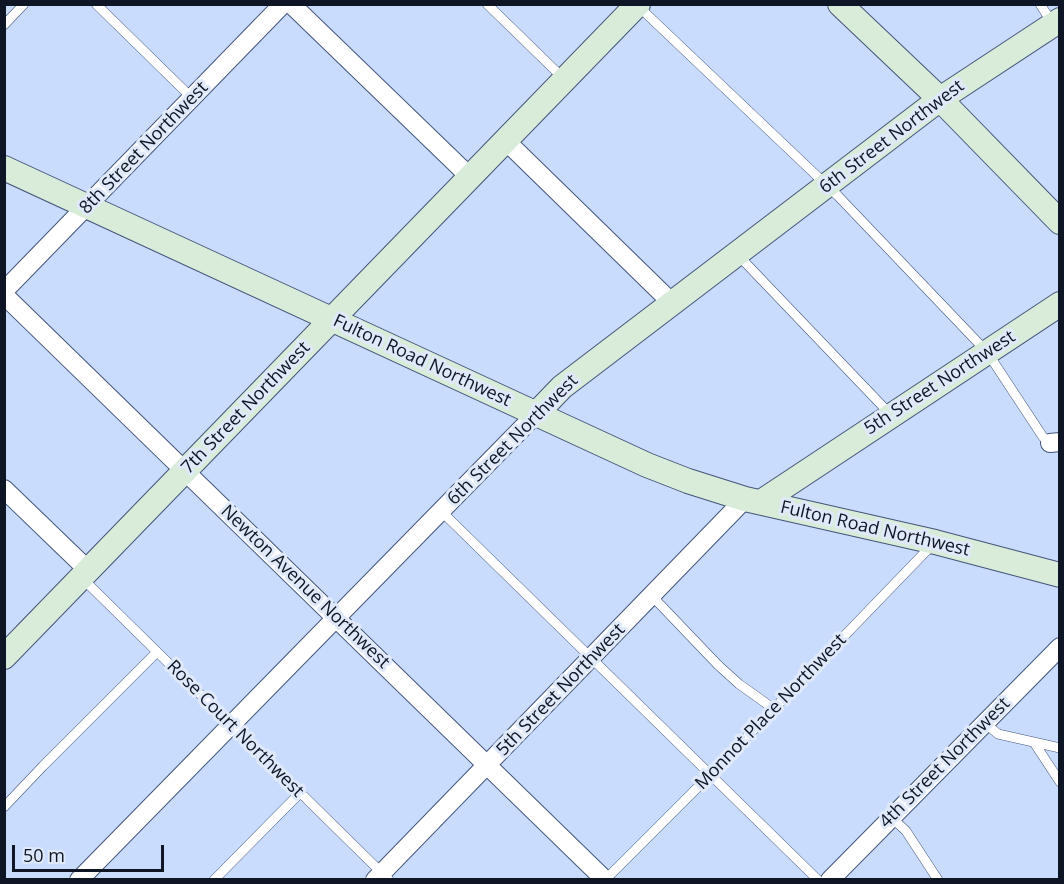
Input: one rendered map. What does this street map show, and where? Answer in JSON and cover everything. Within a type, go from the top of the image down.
[{"type":"main road","points":[[840,4],[940,99],[1059,222]]},
{"type":"main road","name":"7th Street Northwest","points":[[4,657],[637,5]]},
{"type":"main road","name":"6th Street Northwest","points":[[536,414],[562,387],[1051,16]]},
{"type":"main road","name":"Fulton Road Northwest","points":[[4,168],[646,465],[753,501],[935,542],[1059,575]]},
{"type":"main road","name":"5th Street Northwest","points":[[753,501],[891,415],[1059,304]]},
{"type":"street","name":"8th Street Northwest","points":[[4,293],[283,4]]},
{"type":"street","points":[[291,4],[470,177]]},
{"type":"street","points":[[506,141],[672,303]]},
{"type":"street","name":"Newton Avenue Northwest","points":[[4,293],[605,879]]},
{"type":"street","name":"6th Street Northwest","points":[[79,879],[536,414]]},
{"type":"street","name":"Rose Court Northwest","points":[[4,489],[85,575]]},
{"type":"street","name":"5th Street Northwest","points":[[382,877],[652,596],[753,501]]},
{"type":"street","name":"4th Street Northwest","points":[[830,879],[1059,647]]},
{"type":"lane","points":[[6,20],[24,4]]},
{"type":"lane","points":[[96,4],[193,99]]},
{"type":"lane","points":[[487,4],[565,79]]},
{"type":"lane","points":[[637,5],[826,185],[987,352],[1043,437],[1055,442]]},
{"type":"lane","points":[[737,254],[891,415]]},
{"type":"lane","points":[[441,512],[818,879]]},
{"type":"lane","name":"Monnot Place Northwest","points":[[605,879],[710,775],[935,542]]},
{"type":"lane","name":"Rose Court Northwest","points":[[85,575],[157,652],[382,877]]},
{"type":"lane","points":[[652,596],[718,665],[739,684],[774,709]]},
{"type":"lane","points":[[4,807],[157,652]]},
{"type":"lane","points":[[985,723],[998,734],[1059,748]]},
{"type":"lane","points":[[1035,744],[1059,782]]},
{"type":"lane","points":[[214,879],[300,793]]},
{"type":"lane","points":[[891,817],[906,831],[938,879]]}]
